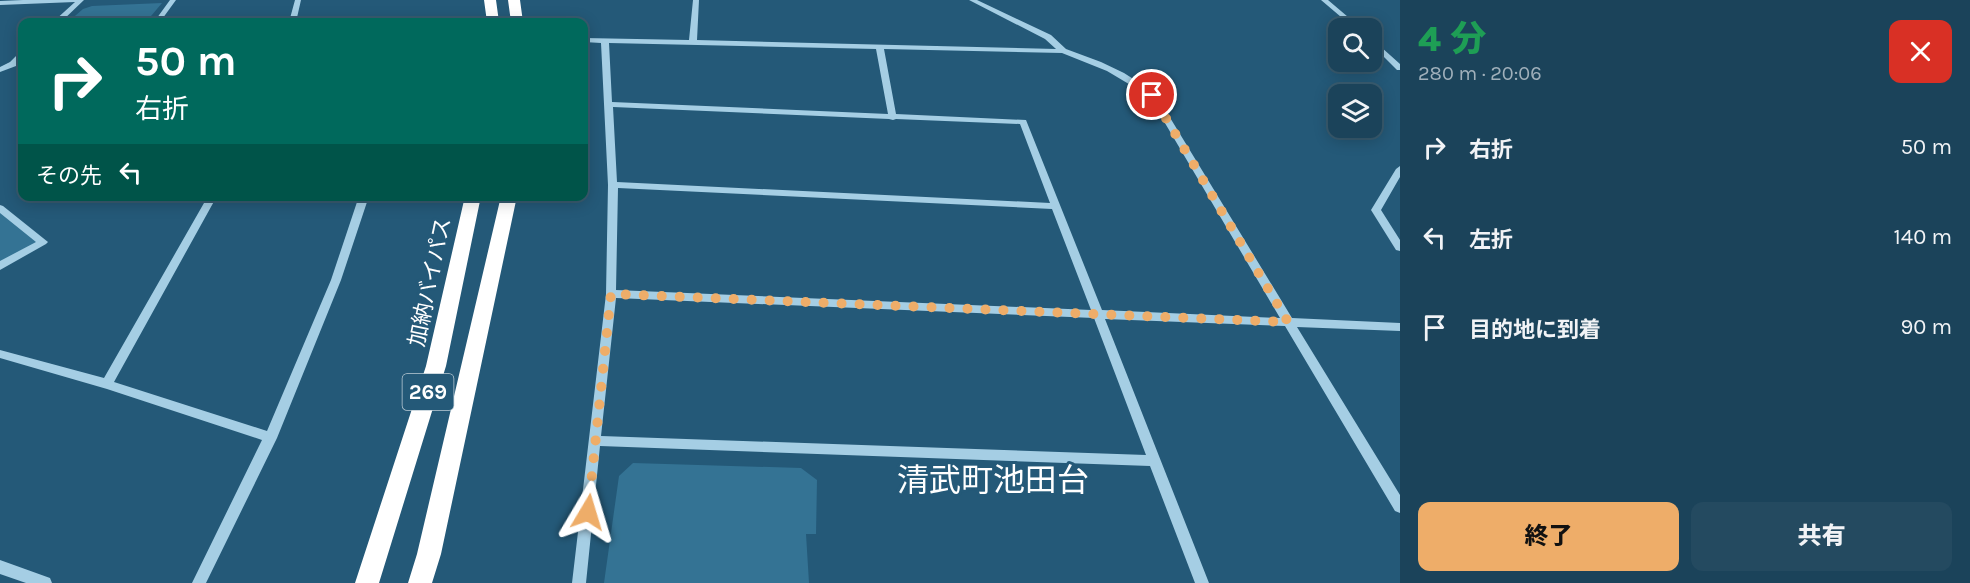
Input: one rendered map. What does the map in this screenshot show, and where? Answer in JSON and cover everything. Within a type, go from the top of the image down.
[{"type":"highway","points":[[490,0],[492,18]]},
{"type":"highway","points":[[514,0],[516,18]]},
{"type":"highway","name":"加納バイパス","points":[[367,583],[436,366],[472,201]]},
{"type":"highway","name":"269","points":[[420,583],[429,554],[508,201]]},
{"type":"street","points":[[0,3],[74,0]]},
{"type":"street","points":[[61,18],[81,0]]},
{"type":"street","points":[[160,18],[173,0]]},
{"type":"street","points":[[293,18],[298,0]]},
{"type":"street","points":[[693,42],[696,0]]},
{"type":"street","points":[[972,0],[1048,37],[1064,51]]},
{"type":"street","points":[[1324,0],[1346,18]]},
{"type":"street","points":[[588,40],[1064,51],[1086,57],[1136,83],[1152,95],[1400,507]]},
{"type":"street","points":[[579,583],[611,294],[613,185],[605,40]]},
{"type":"street","points":[[880,48],[893,118]]},
{"type":"street","points":[[1382,51],[1400,68]]},
{"type":"street","points":[[0,70],[18,59]]},
{"type":"street","points":[[0,64],[18,63]]},
{"type":"street","points":[[609,104],[1023,122],[1202,583]]},
{"type":"street","points":[[1400,169],[1376,210],[1400,248]]},
{"type":"street","points":[[613,185],[1055,206]]},
{"type":"street","points":[[107,384],[210,201]]},
{"type":"street","points":[[199,583],[271,438],[353,238],[363,201]]},
{"type":"street","points":[[0,208],[43,242],[0,267]]},
{"type":"street","points":[[611,294],[1400,327]]},
{"type":"street","points":[[0,354],[107,384],[271,438]]},
{"type":"street","points":[[596,441],[1154,461]]},
{"type":"street","points":[[0,567],[45,583]]},
{"type":"shaded area","points":[[162,3],[149,18],[73,18],[83,9],[92,6]]},
{"type":"shaded area","points":[[0,209],[43,242],[0,266]]},
{"type":"shaded area","points":[[633,463],[801,468],[817,480],[816,534],[806,534],[809,583],[604,583],[619,476]]},
{"type":"district","name":"清武町池田台","points":[[993,480]]},
{"type":"route","points":[[588,512],[611,294],[1288,322],[1152,95]]}]
